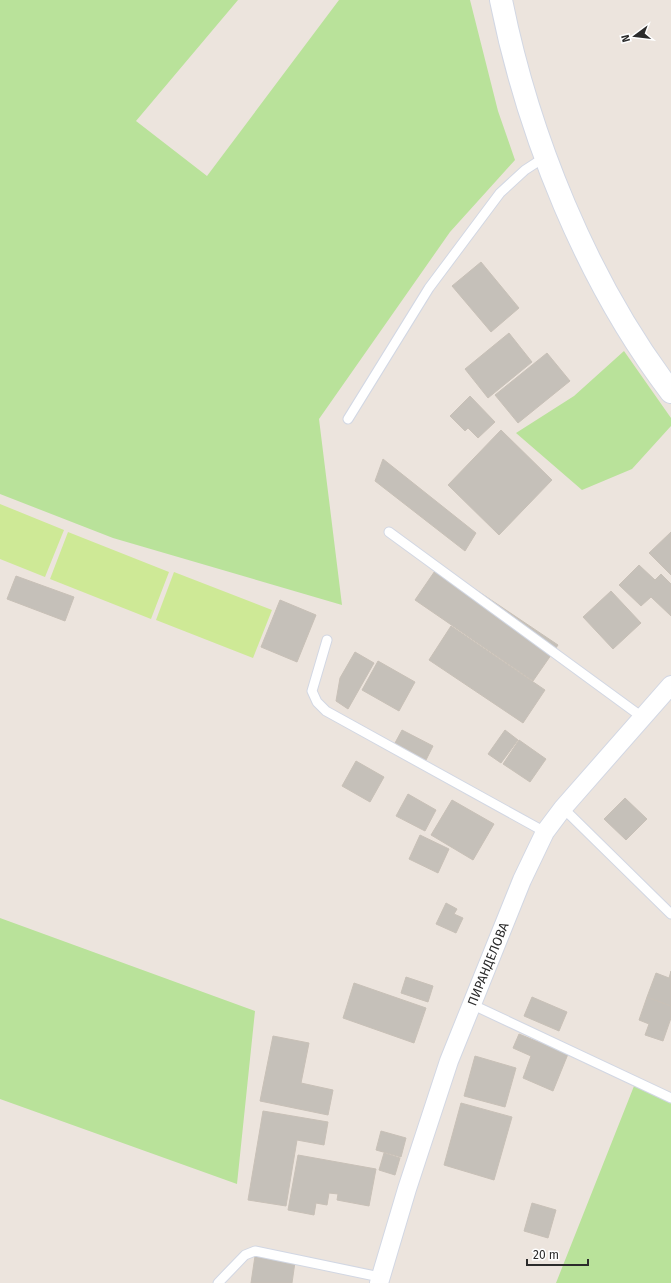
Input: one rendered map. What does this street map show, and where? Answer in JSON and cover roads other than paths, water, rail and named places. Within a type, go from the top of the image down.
[{"type":"main road","points":[[500,0],[520,78],[546,156],[574,227],[612,300],[647,358],[671,392]]},
{"type":"street","name":"ПИРАНДЕЛОВА","points":[[380,1280],[431,1116],[471,1004],[522,880],[545,832],[563,808],[671,685]]},
{"type":"lane","points":[[348,419],[429,288],[500,193],[525,170],[546,156]]},
{"type":"lane","points":[[389,532],[642,717]]},
{"type":"lane","points":[[327,640],[312,691],[317,702],[326,711],[545,832]]},
{"type":"lane","points":[[563,808],[671,914]]},
{"type":"lane","points":[[471,1004],[671,1098]]},
{"type":"lane","points":[[218,1283],[245,1255],[255,1251],[380,1280]]}]
